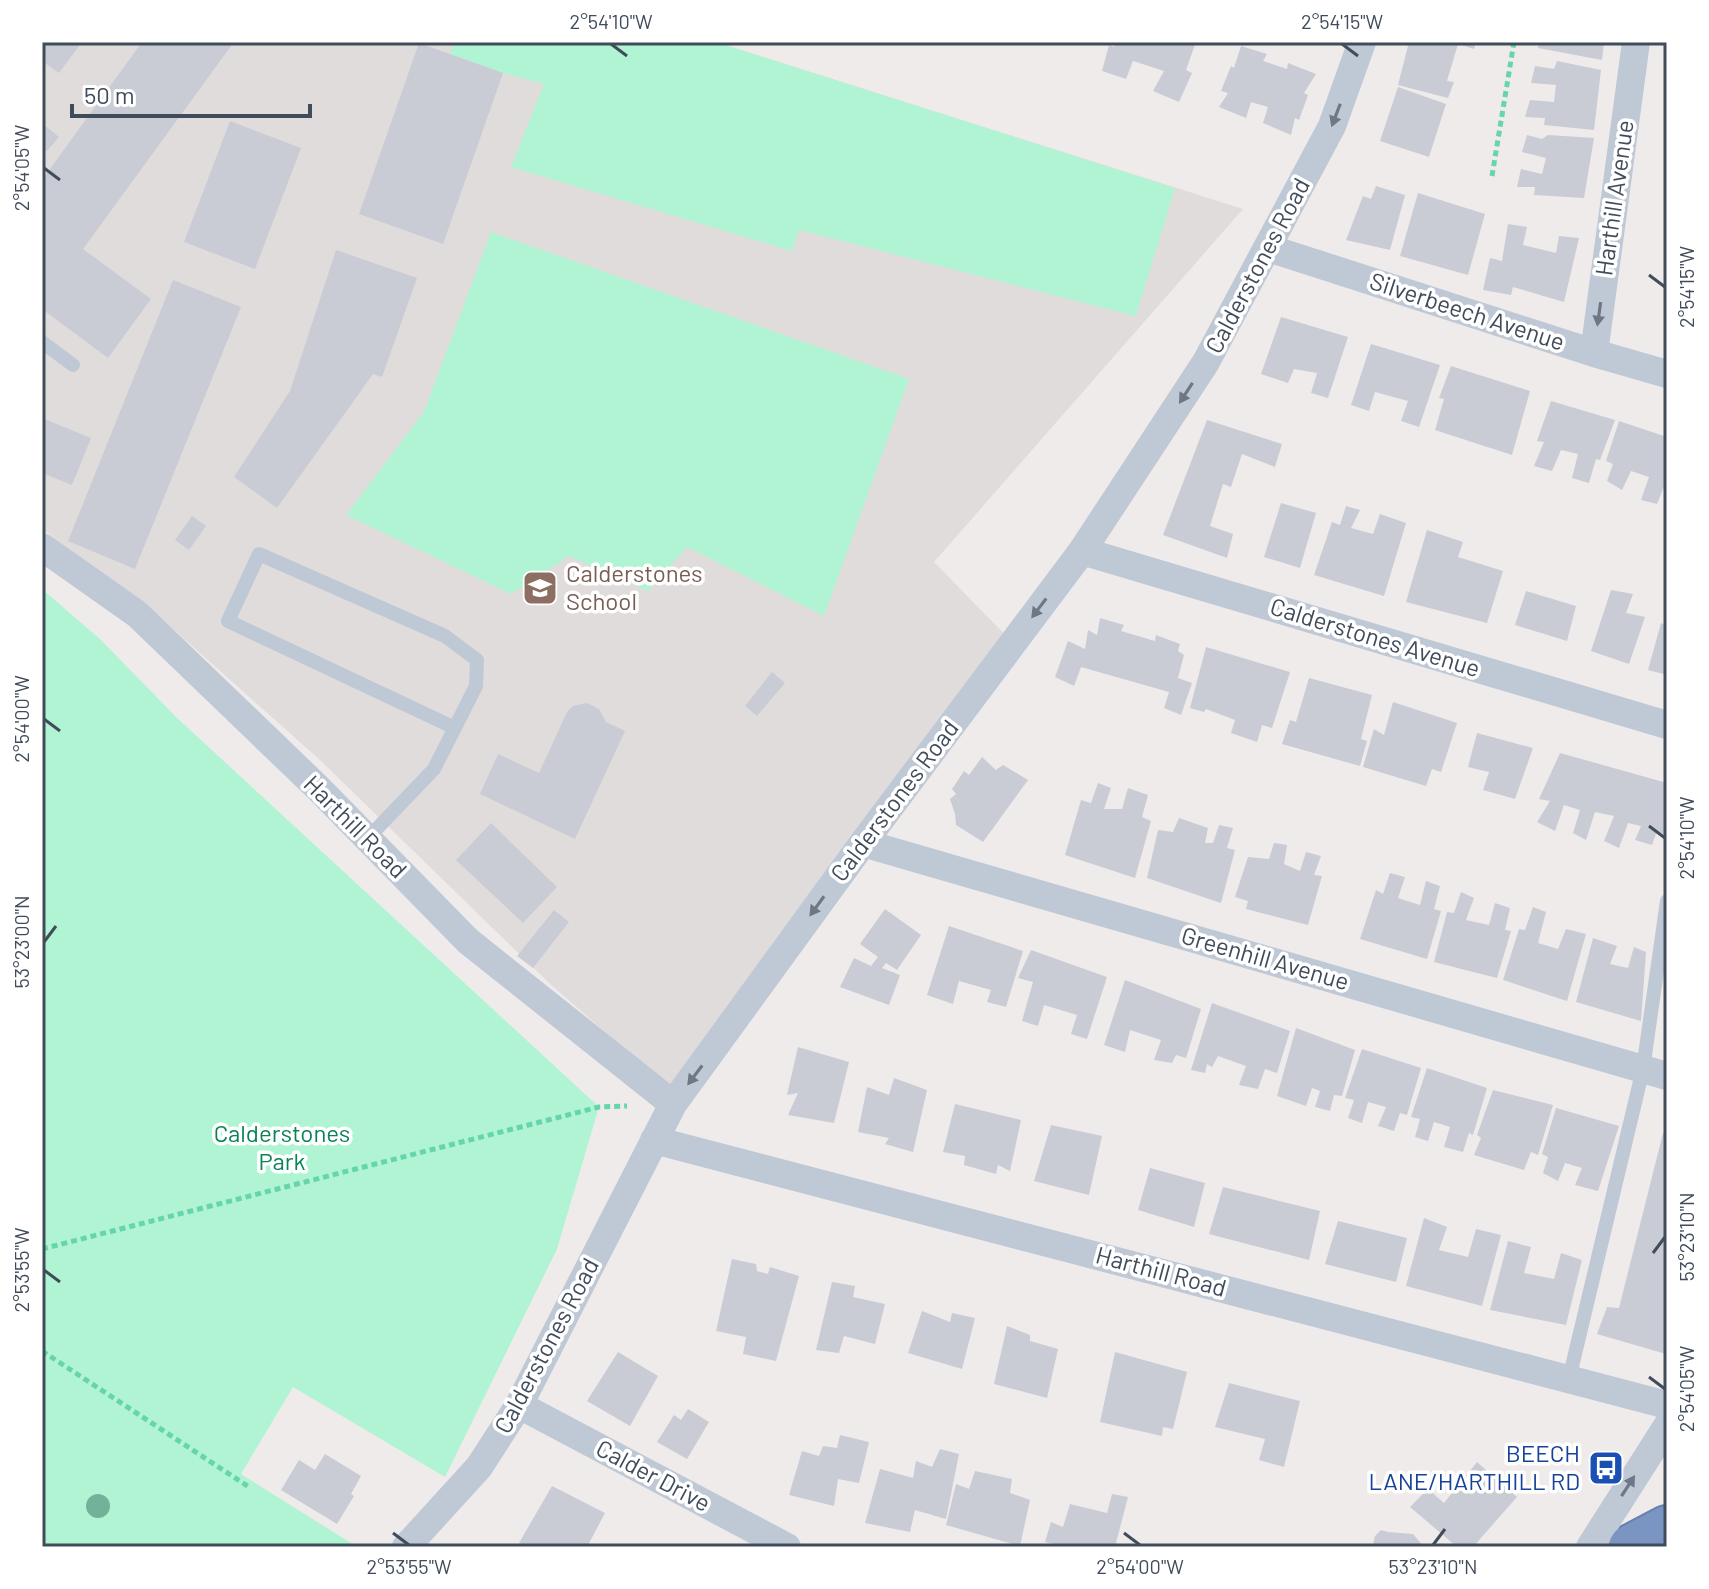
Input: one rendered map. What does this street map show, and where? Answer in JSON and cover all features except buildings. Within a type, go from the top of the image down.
[{"type":"highway","points":[[1631,1547],[1667,1528]]},
{"type":"street","name":"Calderstones Road","points":[[406,1547],[479,1467],[519,1405],[673,1104],[863,843],[1082,551],[1206,362],[1332,126],[1362,42]]},
{"type":"street","name":"Harthill Avenue","points":[[1594,353],[1636,42]]},
{"type":"street","name":"Silverbeech Avenue","points":[[1268,248],[1667,374]]},
{"type":"street","name":"Harthill Road","points":[[42,547],[137,614],[468,941],[673,1104]]},
{"type":"street","name":"Calderstones Avenue","points":[[1082,551],[1667,725]]},
{"type":"street","name":"Greenhill Avenue","points":[[863,843],[1655,1073]]},
{"type":"street","name":"Harthill Road","points":[[654,1140],[1667,1405]]},
{"type":"street","name":"Calder Drive","points":[[519,1405],[787,1547]]},
{"type":"street","points":[[1590,1547],[1667,1426]]},
{"type":"lane","points":[[42,342],[73,365]]},
{"type":"lane","points":[[367,839],[434,769],[455,728],[476,686],[477,660],[445,636],[259,554],[228,621],[455,728]]},
{"type":"lane","points":[[1569,1379],[1655,1073],[1667,901]]},
{"type":"path","points":[[1492,176],[1514,42]]},
{"type":"path","points":[[42,1249],[599,1107],[673,1104]]},
{"type":"path","points":[[42,1351],[249,1487]]},
{"type":"shaded area","name":"Calderstones School","points":[[42,42],[716,42],[1243,209],[934,562],[1013,643],[670,1089],[548,982],[320,760],[155,613],[42,529]]},
{"type":"green space","points":[[454,42],[716,42],[1175,188],[1136,316],[799,230],[792,251],[511,167],[544,84],[450,54]]},
{"type":"green space","points":[[491,232],[909,379],[824,616],[687,547],[648,591],[569,556],[511,594],[346,515],[424,412]]},
{"type":"green space","name":"Calderstones Park","points":[[42,589],[101,640],[176,717],[599,1107],[557,1249],[445,1477],[293,1387],[241,1474],[354,1545],[352,1547],[42,1547]]},
{"type":"place","name":"Calderstones School","points":[[540,588]]},
{"type":"place","name":"BEECH LANE/HARTHILL RD","points":[[1606,1468]]}]
